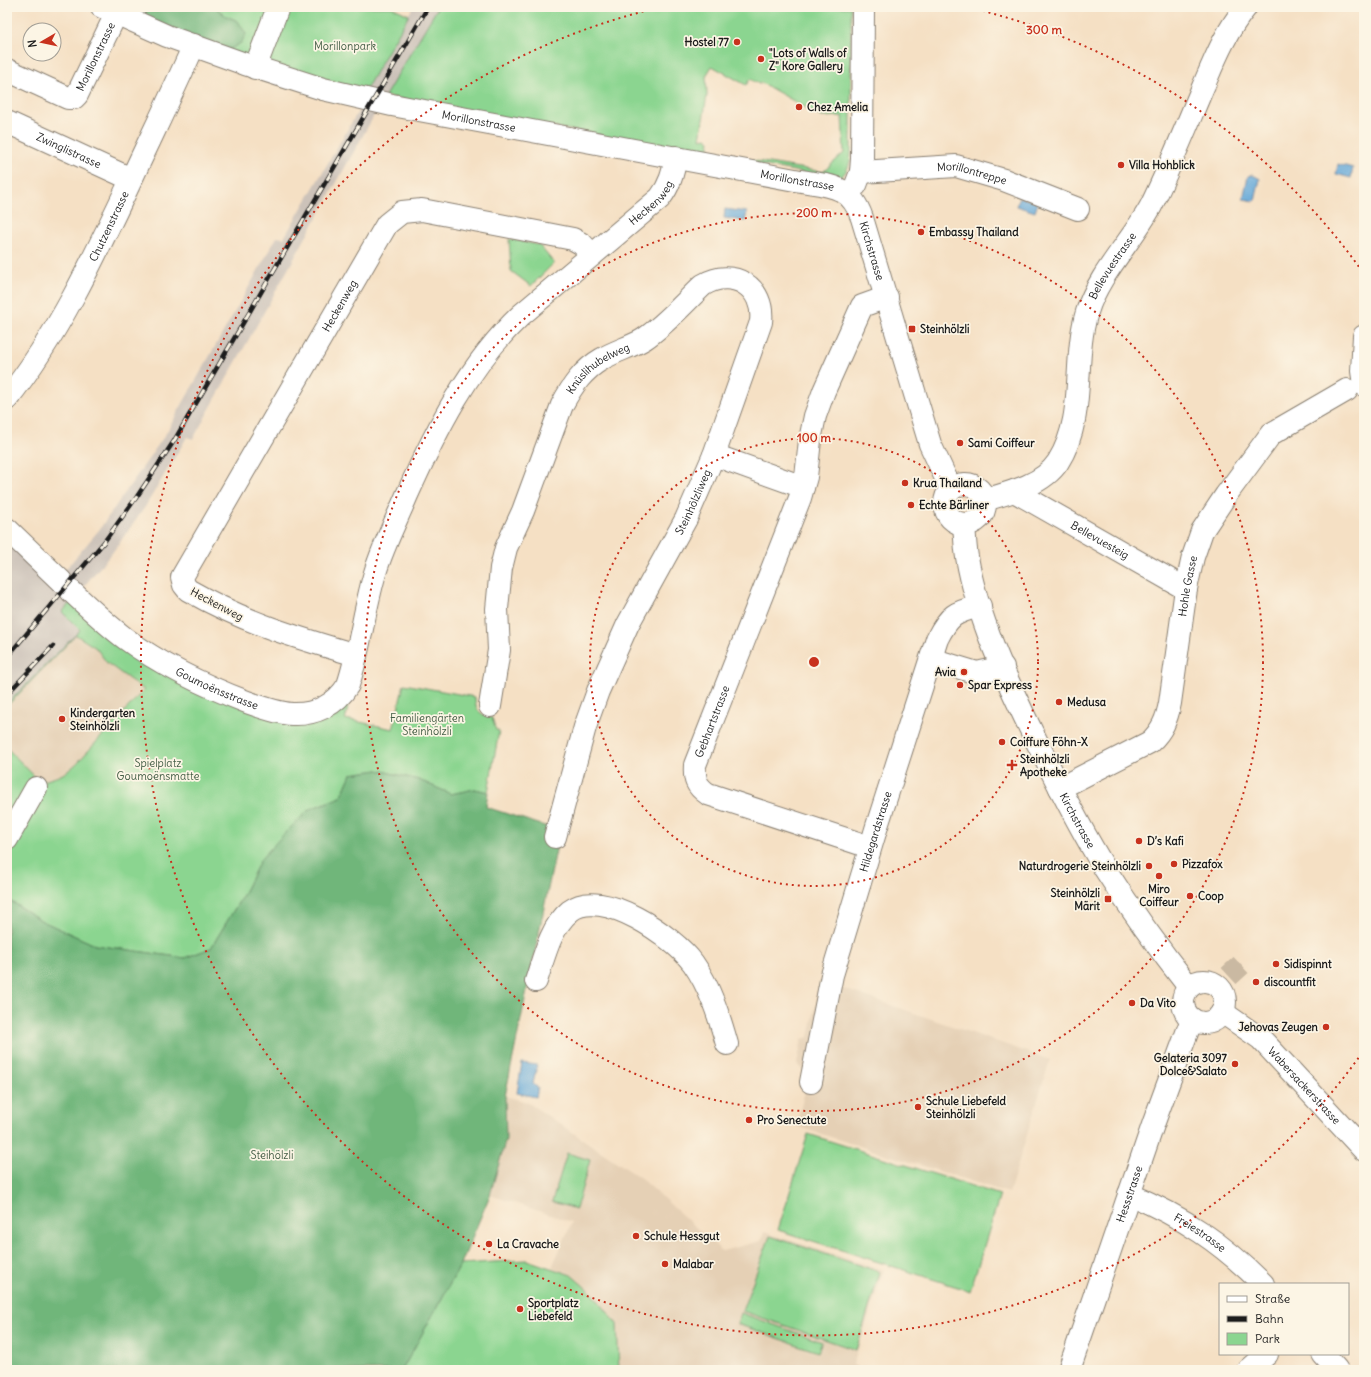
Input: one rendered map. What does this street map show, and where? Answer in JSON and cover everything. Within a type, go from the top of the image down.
[{"type":"street","points":[[849,195],[861,172],[863,7]]},
{"type":"street","name":"Bellevuestrasse","points":[[984,500],[1014,491],[1048,473],[1057,464],[1064,451],[1076,414],[1081,342],[1088,310],[1095,292],[1136,231],[1150,207],[1225,39],[1235,20],[1246,7]]},
{"type":"street","name":"Morillonstrasse","points":[[7,70],[68,98],[74,98],[78,95],[109,10],[255,68],[323,89],[392,105],[834,187],[849,195]]},
{"type":"street","points":[[255,68],[277,10]]},
{"type":"street","name":"Chutzenstrasse","points":[[7,398],[29,368],[69,306],[93,261],[194,45]]},
{"type":"street","name":"Zwinglistrasse","points":[[7,122],[131,179]]},
{"type":"street","name":"Heckenweg","points":[[592,255],[582,244],[573,239],[422,210],[402,212],[387,224],[186,568],[182,579],[188,590],[235,615],[268,628],[356,656],[375,574],[387,540],[436,433],[465,385],[504,331],[664,193],[671,180],[676,157]]},
{"type":"street","name":"Morillontreppe","points":[[861,172],[956,166],[1004,180],[1078,209]]},
{"type":"street","name":"Kirchstrasse","points":[[849,195],[856,204],[862,218],[930,444],[951,489]]},
{"type":"street","name":"Knüslihubelweg","points":[[490,706],[499,650],[498,589],[506,548],[523,511],[562,405],[571,389],[590,368],[603,359],[643,340],[659,327],[702,285],[710,280],[725,277],[732,278],[746,285],[758,298],[762,311],[761,322],[714,456]]},
{"type":"street","points":[[803,487],[807,472],[810,440],[815,416],[846,340],[862,306],[887,297]]},
{"type":"street","points":[[1358,385],[1364,336]]},
{"type":"street","name":"Hohle Gasse","points":[[1060,788],[1150,742],[1158,735],[1167,718],[1186,589],[1193,557],[1202,531],[1226,495],[1271,434],[1358,385]]},
{"type":"street","name":"Steinhölzliweg","points":[[555,837],[585,727],[598,691],[628,624],[686,519],[714,456],[803,487]]},
{"type":"street","points":[[962,484],[968,484],[979,490],[984,500],[983,512],[980,517],[964,524],[953,520],[946,511],[945,500],[951,489],[962,484]]},
{"type":"street","name":"Gebhartstrasse","points":[[803,487],[695,765],[694,775],[700,789],[708,794],[870,847]]},
{"type":"street","name":"Bellevuesteig","points":[[1014,491],[1186,589]]},
{"type":"street","name":"Kirchstrasse","points":[[964,524],[968,564],[980,606],[1003,667],[1025,716],[1060,788],[1094,851],[1121,893],[1189,988]]},
{"type":"street","name":"Goumoënsstrasse","points":[[7,529],[66,586],[115,630],[164,664],[233,697],[275,711],[291,714],[312,712],[328,706],[342,695],[356,656]]},
{"type":"street","name":"Hildegardstrasse","points":[[812,1082],[832,975],[870,847],[937,639],[948,620],[964,610],[980,606]]},
{"type":"street","points":[[931,659],[977,673],[1003,667]]},
{"type":"street","points":[[7,839],[36,788]]},
{"type":"street","points":[[536,981],[553,932],[571,911],[580,906],[589,904],[612,908],[647,923],[664,935],[692,962],[712,1000],[727,1044]]},
{"type":"street","points":[[1200,982],[1224,982],[1222,1012],[1212,1022],[1198,1022],[1192,1019],[1184,1010],[1183,998],[1189,988],[1200,982]]},
{"type":"street","name":"Wabersackerstrasse","points":[[1222,1012],[1240,1023],[1260,1039],[1361,1140]]},
{"type":"street","name":"Hessstrasse","points":[[1069,1370],[1129,1194],[1192,1019]]},
{"type":"street","name":"Freiestrasse","points":[[1129,1194],[1164,1209],[1191,1224],[1223,1247],[1262,1283]]},
{"type":"street","points":[[1249,1370],[1266,1355]]},
{"type":"street","points":[[1324,1355],[1337,1370]]},
{"type":"shaded area","points":[[413,7],[438,7],[385,96],[193,439],[187,437],[145,507],[112,553],[62,612],[80,630],[7,704],[7,538],[54,583],[99,530],[165,435],[277,237],[284,238],[359,110],[365,91]]},
{"type":"shaded area","name":"Kindergarten Steinhölzli","points":[[76,635],[96,648],[107,663],[144,690],[71,769],[56,779],[40,783],[7,748],[7,706]]},
{"type":"shaded area","name":"Schule Liebefeld Steinhölzli","points":[[821,981],[1050,1060],[1009,1193],[796,1126],[806,1087],[807,1073],[797,1064],[802,1039],[809,1037]]},
{"type":"shaded area","name":"Schule Hessgut","points":[[505,1096],[527,1102],[642,1179],[722,1251],[761,1241],[764,1232],[884,1270],[853,1365],[865,1370],[619,1370],[617,1324],[571,1275],[552,1267],[572,1222],[490,1195],[506,1139]]},
{"type":"green space","points":[[119,7],[215,7],[226,16],[238,21],[246,34],[241,43],[227,51]]},
{"type":"green space","name":"Morillonpark","points":[[215,7],[392,7],[409,15],[365,91],[227,51],[238,21],[226,16]]},
{"type":"green space","points":[[438,7],[851,7],[851,154],[848,168],[838,179],[385,96]],"holes":[[[712,66],[746,85],[750,79],[759,84],[760,82],[822,117],[842,116],[844,153],[823,172],[708,153],[710,141],[706,138],[700,139],[707,95],[706,76]]]},
{"type":"green space","points":[[509,239],[539,245],[554,263],[531,286],[511,271]]},
{"type":"green space","points":[[72,601],[96,623],[275,712],[345,698],[348,708],[345,719],[393,729],[404,684],[475,697],[477,709],[484,715],[492,718],[496,730],[499,731],[488,792],[475,789],[451,794],[419,780],[378,770],[351,774],[341,797],[310,809],[261,859],[243,895],[211,948],[184,958],[95,945],[42,921],[7,899],[7,748],[40,782],[61,775],[79,761],[144,690],[107,663],[96,648],[76,635],[7,706],[7,704],[80,630],[62,612]]},
{"type":"green space","name":"Steihölzli","points":[[378,770],[419,780],[451,794],[475,789],[488,792],[486,807],[560,831],[505,1096],[506,1139],[490,1195],[461,1264],[402,1370],[7,1370],[7,899],[42,921],[95,945],[185,958],[211,948],[243,895],[261,859],[284,834],[310,809],[341,797],[351,774]]},
{"type":"green space","points":[[808,1134],[1000,1195],[970,1291],[778,1230]]},
{"type":"green space","points":[[567,1153],[590,1160],[576,1209],[552,1202]]},
{"type":"green space","points":[[770,1236],[880,1272],[856,1350],[742,1311]]},
{"type":"green space","name":"Sportplatz Liebefeld","points":[[527,1260],[571,1275],[593,1294],[617,1324],[619,1370],[402,1370],[461,1264]]},
{"type":"green space","points":[[741,1313],[822,1342],[818,1352],[737,1324]]},
{"type":"water","points":[[1338,164],[1353,168],[1351,178],[1336,174]]},
{"type":"water","points":[[1253,175],[1260,179],[1255,201],[1243,199],[1248,176]]},
{"type":"water","points":[[1020,197],[1038,203],[1035,212],[1016,206]]},
{"type":"water","points":[[725,209],[747,212],[745,221],[724,218]]},
{"type":"water","points":[[522,1063],[537,1065],[533,1084],[538,1088],[536,1097],[517,1093]]},
{"type":"tunnel","points":[[1229,976],[1241,965]]},
{"type":"railway","points":[[7,657],[104,542],[136,498],[174,441],[428,7]]},
{"type":"railway","points":[[7,694],[53,646]]},
{"type":"place","name":"Hostel 77","points":[[737,42]]},
{"type":"place","name":"\"Lots of Walls of Z\" Kore Gallery","points":[[761,59]]},
{"type":"place","name":"Chez Amelia","points":[[799,107]]},
{"type":"place","name":"Villa Hohblick","points":[[1121,165]]},
{"type":"place","name":"Embassy Thailand","points":[[921,232]]},
{"type":"place","name":"Steinhölzli","points":[[912,329]]},
{"type":"place","name":"Sami Coiffeur","points":[[960,443]]},
{"type":"place","name":"Krua Thailand","points":[[905,483]]},
{"type":"place","name":"Echte Bärliner","points":[[911,505]]},
{"type":"place","name":"Avia","points":[[964,672]]},
{"type":"place","name":"Spar Express","points":[[960,685]]},
{"type":"place","name":"Medusa","points":[[1059,702]]},
{"type":"place","name":"Kindergarten Steinhölzli","points":[[62,719]]},
{"type":"place","name":"Coiffure Föhn-X","points":[[1002,742]]},
{"type":"place","name":"Steinhölzli Apotheke","points":[[1012,765]]},
{"type":"place","name":"D’s Kafi","points":[[1139,841]]},
{"type":"place","name":"Pizzafox","points":[[1174,864]]},
{"type":"place","name":"Naturdrogerie Steinhölzli","points":[[1149,866]]},
{"type":"place","name":"Miro Coiffeur","points":[[1159,876]]},
{"type":"place","name":"Coop","points":[[1190,896]]},
{"type":"place","name":"Steinhölzli Märit","points":[[1108,899]]},
{"type":"place","name":"Sidispinnt","points":[[1276,964]]},
{"type":"place","name":"discountfit","points":[[1256,982]]},
{"type":"place","name":"Da Vito","points":[[1132,1003]]},
{"type":"place","name":"Jehovas Zeugen","points":[[1326,1027]]},
{"type":"place","name":"Gelateria 3097 Dolce&Salato","points":[[1235,1064]]},
{"type":"place","name":"Schule Liebefeld Steinhölzli","points":[[918,1107]]},
{"type":"place","name":"Pro Senectute","points":[[749,1120]]},
{"type":"place","name":"Schule Hessgut","points":[[636,1236]]},
{"type":"place","name":"La Cravache","points":[[489,1244]]},
{"type":"place","name":"Malabar","points":[[665,1264]]},
{"type":"place","name":"Sportplatz Liebefeld","points":[[520,1309]]},
{"type":"park label","name":"Familiengärten Steinhölzli","points":[[427,724]]},
{"type":"park label","name":"Spielplatz Goumoënsmatte","points":[[158,769]]}]
